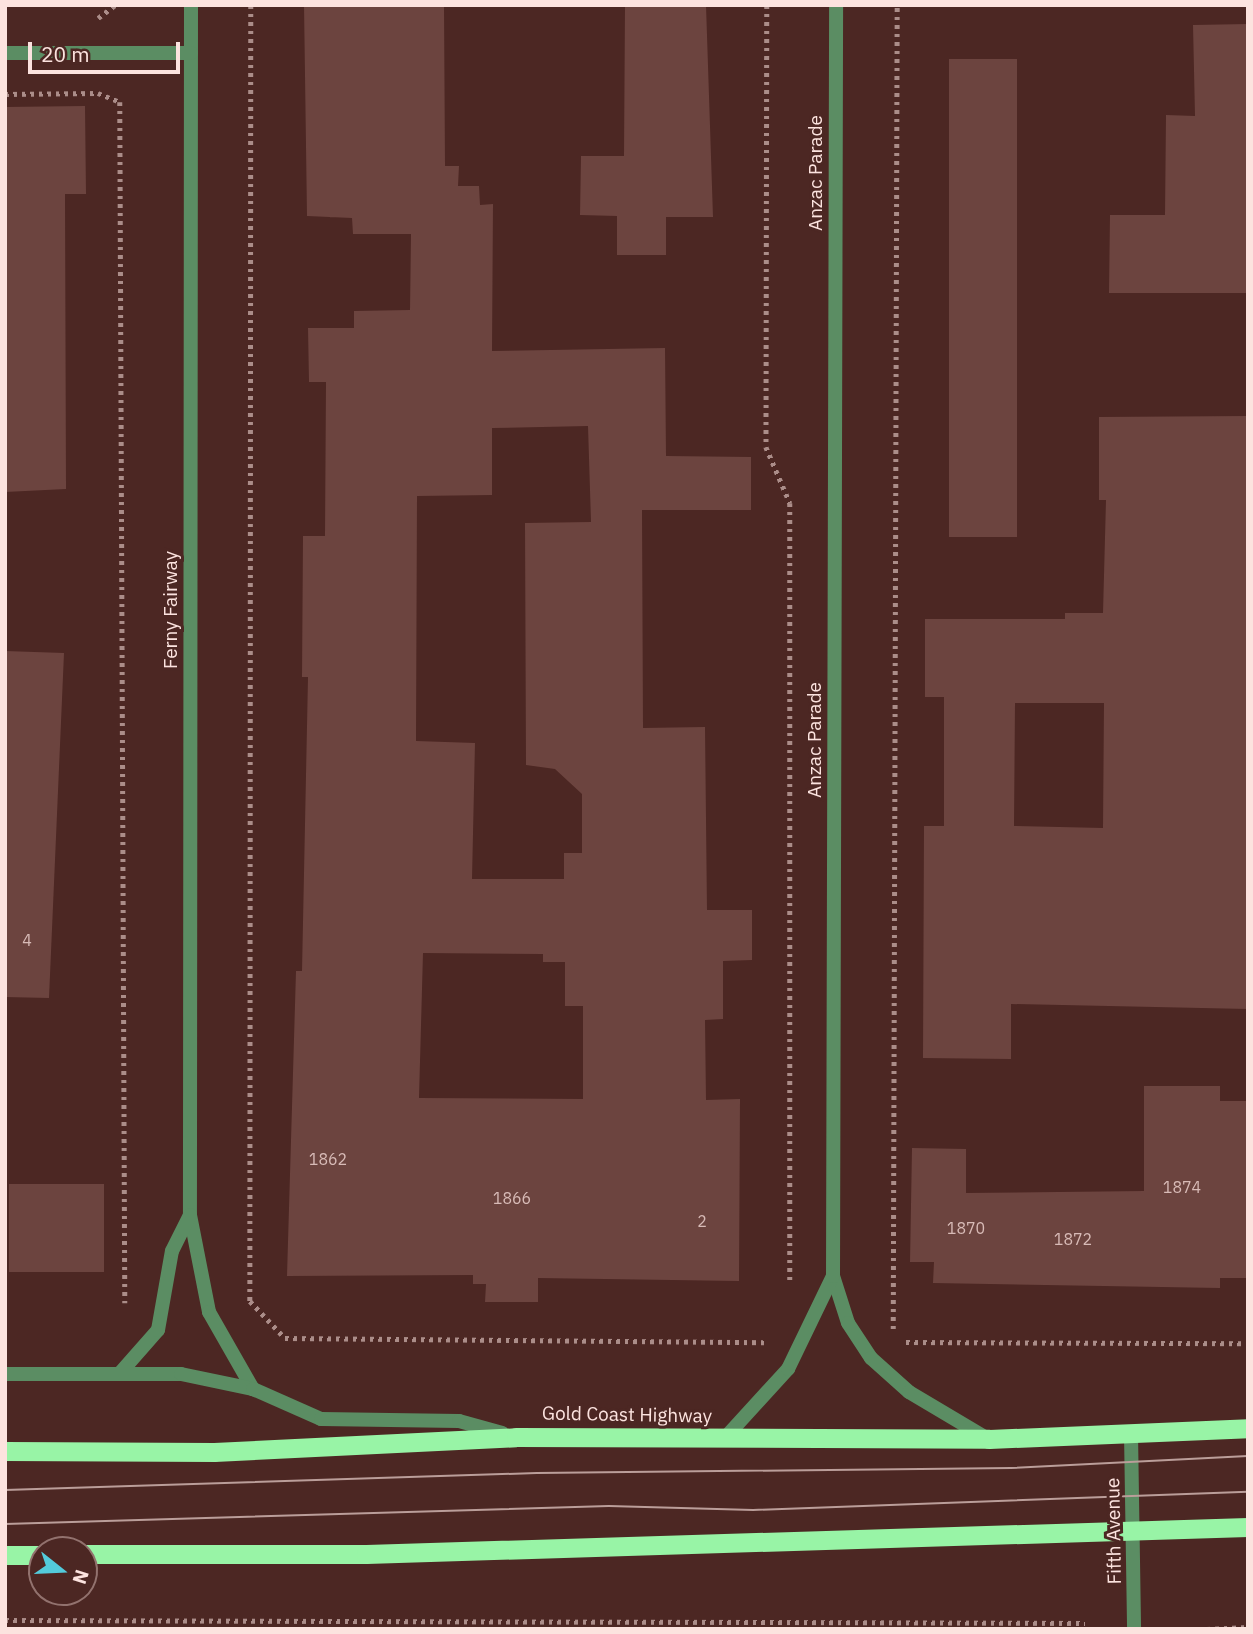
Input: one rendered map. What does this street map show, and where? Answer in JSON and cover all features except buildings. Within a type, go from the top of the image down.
[{"type":"highway","name":"Gold Coast Highway","points":[[5,1451],[214,1452],[516,1437],[989,1439],[1248,1428]]},
{"type":"highway","points":[[98,1555],[366,1554],[1134,1533],[1248,1527]]},
{"type":"highway","points":[[5,1555],[28,1555]]},
{"type":"street","name":"Ferny Fairway","points":[[191,5],[190,1215],[209,1312],[253,1389]]},
{"type":"street","name":"Anzac Parade","points":[[724,1439],[788,1369],[834,1276],[836,5]]},
{"type":"street","points":[[5,53],[191,53]]},
{"type":"street","name":"Ferny Fairway","points":[[121,1372],[158,1330],[172,1251],[190,1215]]},
{"type":"street","points":[[834,1276],[848,1323],[871,1358],[909,1392],[989,1439]]},
{"type":"street","points":[[5,1374],[181,1374],[253,1389],[321,1419],[459,1421],[516,1437]]},
{"type":"street","name":"Fifth Avenue","points":[[1131,1433],[1134,1629]]},
{"type":"path","points":[[251,5],[250,1301],[285,1338],[766,1342],[772,1332]]},
{"type":"path","points":[[767,5],[765,447],[790,503],[790,1289]]},
{"type":"path","points":[[897,5],[893,1342],[1248,1343]]},
{"type":"path","points":[[5,94],[98,93],[120,102],[125,1319]]},
{"type":"path","points":[[5,1620],[1086,1623]]},
{"type":"path","points":[[1207,1628],[1248,1627]]},
{"type":"tram line","points":[[5,1490],[537,1473],[1011,1468],[1248,1456]]},
{"type":"tram line","points":[[5,1524],[609,1506],[753,1510],[1248,1492]]}]
